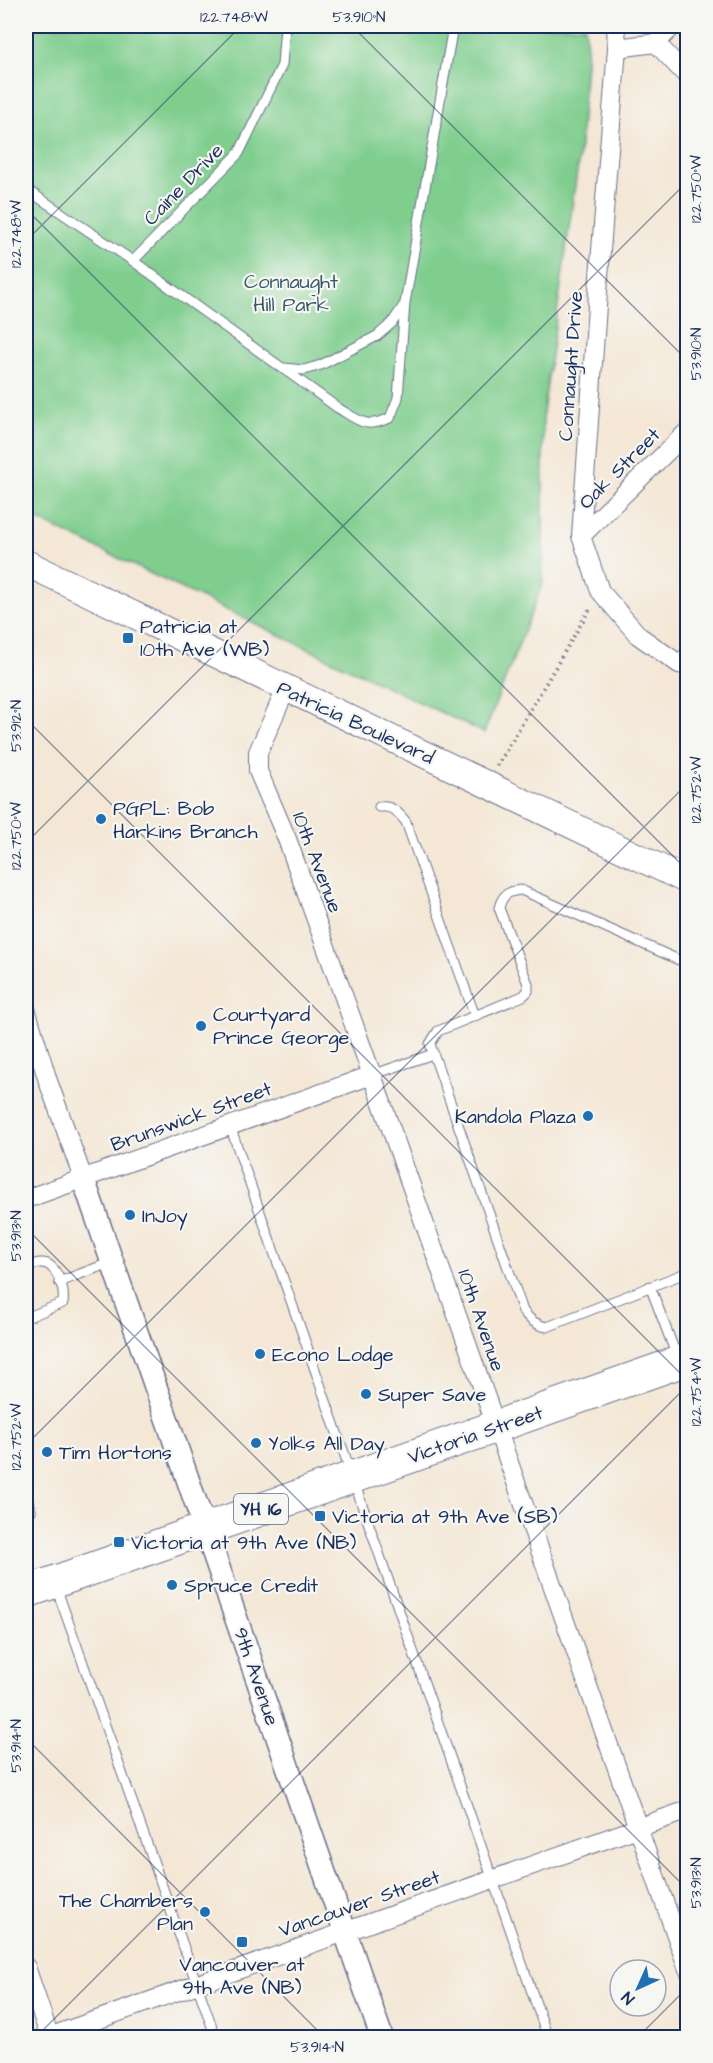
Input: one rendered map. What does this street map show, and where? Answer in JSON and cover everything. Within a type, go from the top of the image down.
[{"type":"highway","name":"Victoria Street","points":[[26,1592],[683,1360]]},
{"type":"main road","name":"Patricia Boulevard","points":[[26,563],[687,881]]},
{"type":"street","name":"Connaught Drive","points":[[616,26],[617,48],[581,536],[600,591],[639,636],[683,659]]},
{"type":"street","points":[[617,48],[656,43],[673,26]]},
{"type":"street","points":[[656,43],[687,77]]},
{"type":"street","name":"Oak Street","points":[[581,536],[687,431]]},
{"type":"street","name":"10th Avenue","points":[[286,690],[258,752],[258,771],[287,839],[372,1075],[687,1969]]},
{"type":"street","points":[[26,1010],[82,1178]]},
{"type":"street","name":"Brunswick Street","points":[[26,1199],[372,1075]]},
{"type":"street","name":"9th Avenue","points":[[82,1178],[382,2037]]},
{"type":"street","name":"Vancouver Street","points":[[49,2037],[687,1810]]},
{"type":"street","points":[[26,1967],[49,2037]]},
{"type":"lane","name":"Caine Drive","points":[[132,261],[239,153],[282,65],[285,26]]},
{"type":"lane","points":[[26,189],[359,421],[375,424],[390,418],[398,398],[405,303],[453,26]]},
{"type":"lane","points":[[281,368],[304,370],[321,365],[377,336],[392,323],[405,303]]},
{"type":"lane","points":[[379,807],[393,808],[406,822],[475,1016]]},
{"type":"lane","points":[[687,964],[521,890],[514,891],[506,894],[499,908],[528,984],[528,991],[523,996],[438,1031],[430,1044],[523,1311],[529,1319],[538,1325],[547,1327],[687,1272]]},
{"type":"lane","points":[[372,1075],[433,1054]]},
{"type":"lane","points":[[230,1126],[549,2037]]},
{"type":"lane","points":[[59,1282],[112,1262]]},
{"type":"lane","points":[[26,1268],[40,1263],[48,1264],[54,1269],[64,1296],[63,1303],[26,1318]]},
{"type":"lane","points":[[650,1286],[683,1360]]},
{"type":"lane","points":[[26,1494],[32,1511]]},
{"type":"lane","points":[[55,1582],[216,2037]]},
{"type":"path","points":[[487,783],[600,591]]},
{"type":"green space","name":"Connaught Hill Park","points":[[26,26],[585,26],[587,49],[579,157],[543,413],[543,583],[484,733],[26,514]]},
{"type":"place","name":"Patricia at 10th Ave (WB)","points":[[128,638]]},
{"type":"place","name":"PGPL: Bob Harkins Branch","points":[[101,819]]},
{"type":"place","name":"Courtyard Prince George","points":[[201,1026]]},
{"type":"place","name":"Kandola Plaza","points":[[588,1116]]},
{"type":"place","name":"InJoy","points":[[130,1215]]},
{"type":"place","name":"Econo Lodge","points":[[260,1354]]},
{"type":"place","name":"Super Save","points":[[366,1394]]},
{"type":"place","name":"Yolks All Day","points":[[256,1443]]},
{"type":"place","name":"Tim Hortons","points":[[47,1452]]},
{"type":"place","name":"Victoria at 9th Ave (SB)","points":[[320,1516]]},
{"type":"place","name":"Victoria at 9th Ave (NB)","points":[[119,1542]]},
{"type":"place","name":"Spruce Credit","points":[[172,1585]]},
{"type":"place","name":"The Chambers Plan","points":[[205,1912]]},
{"type":"place","name":"Vancouver at 9th Ave (NB)","points":[[242,1942]]}]
